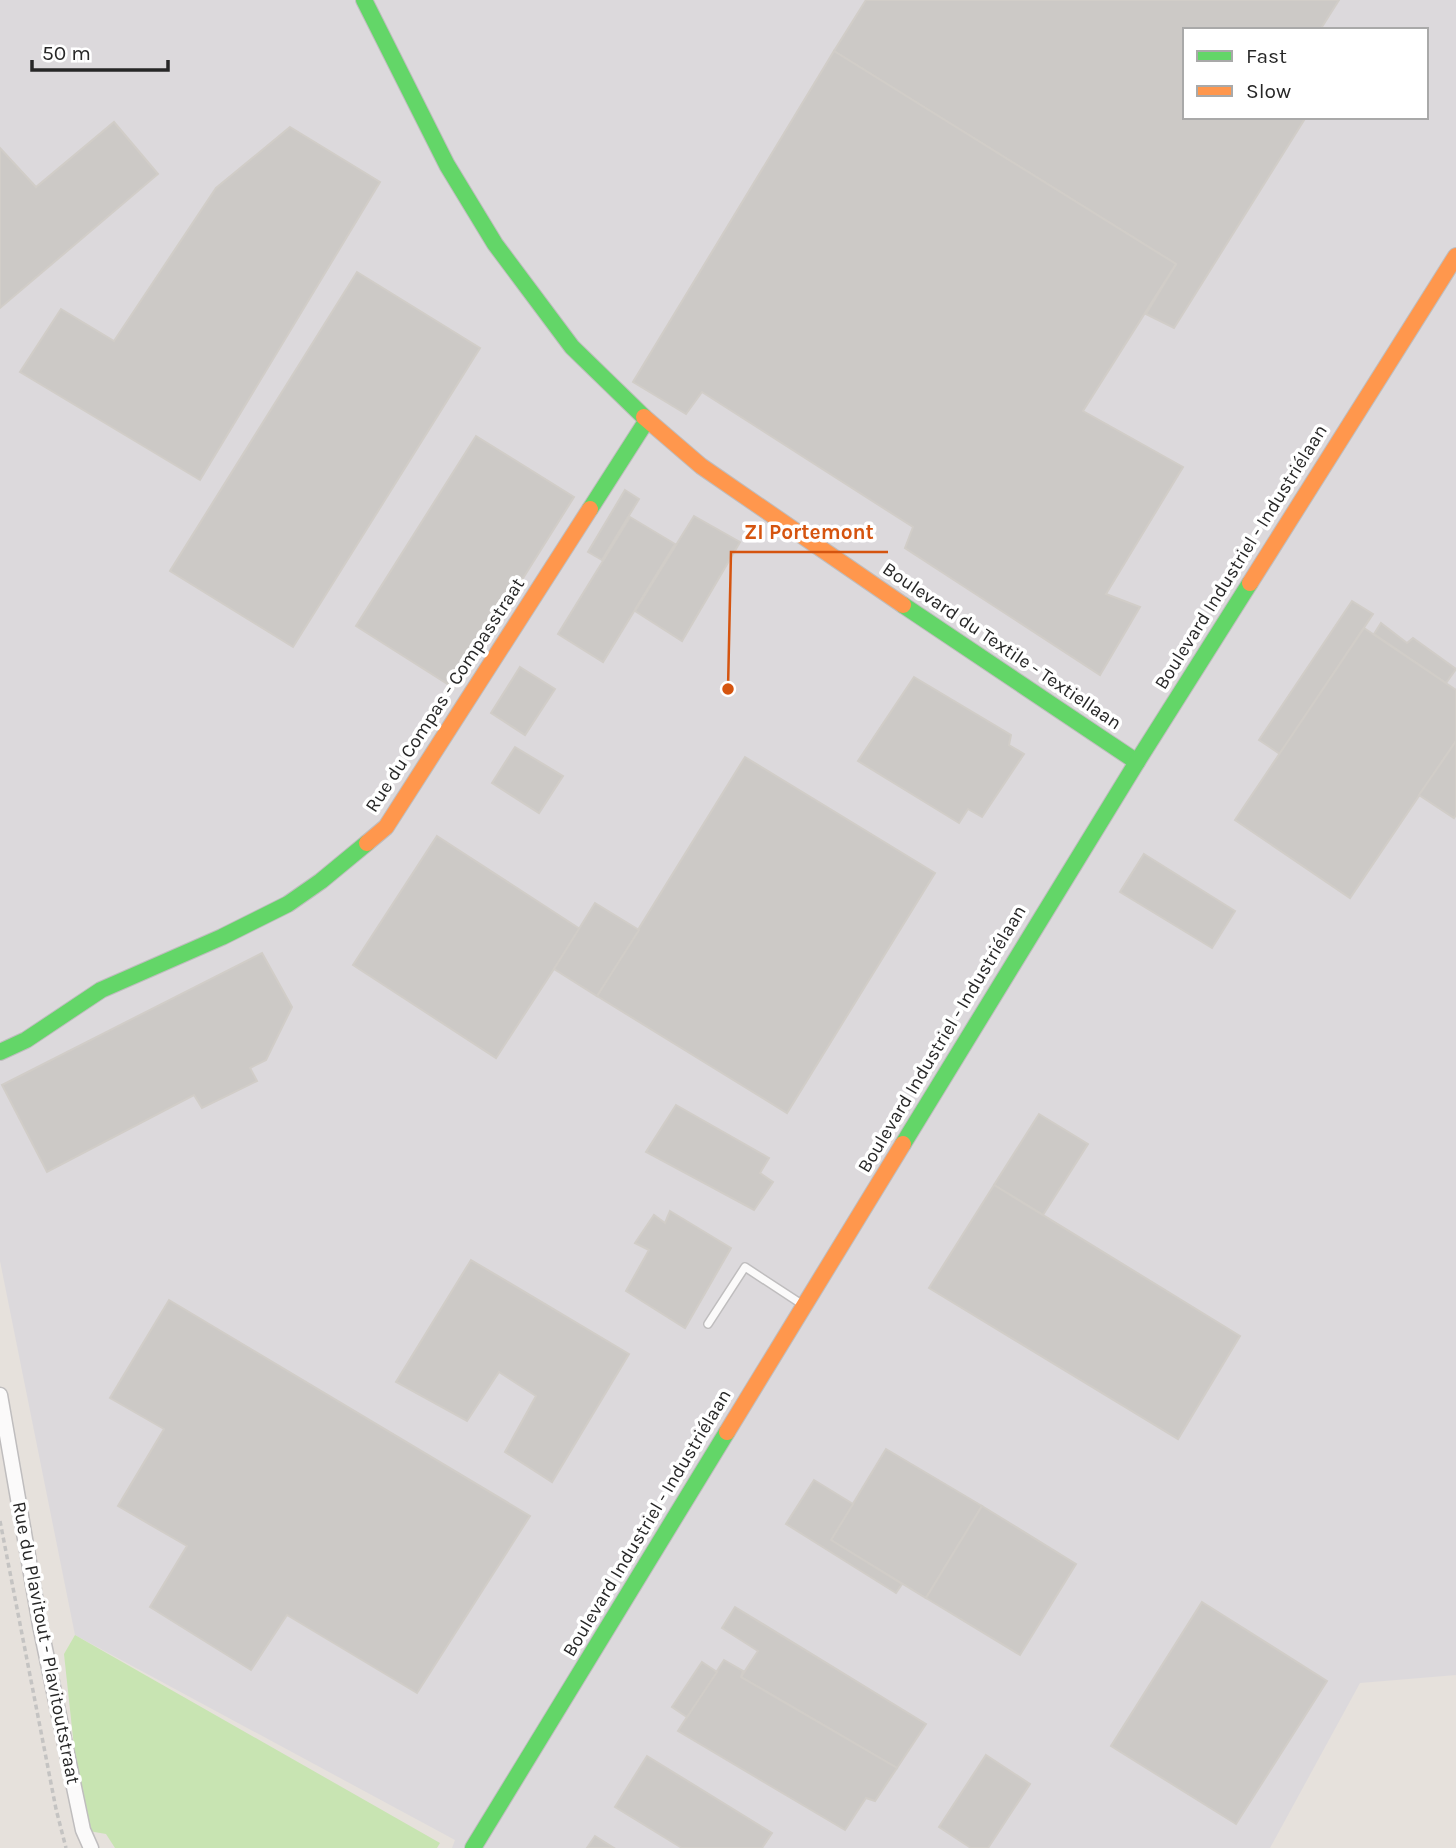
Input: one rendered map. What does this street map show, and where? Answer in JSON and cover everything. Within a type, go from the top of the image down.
[{"type":"street","name":"Boulevard du Textile - Textiellaan","points":[[364,0],[447,165],[495,244],[572,346],[647,420],[701,466],[821,550],[1137,762]]},
{"type":"street","name":"Boulevard Industriel - Industriélaan","points":[[473,1848],[1137,762],[1456,256]]},
{"type":"street","name":"Rue du Compas - Compasstraat","points":[[0,1052],[26,1040],[101,990],[222,937],[288,904],[321,881],[386,827],[647,420]]},
{"type":"street","name":"Rue du Plavitout - Plavitoutstraat","points":[[0,1395],[40,1625],[83,1830],[91,1848]]},
{"type":"lane","points":[[708,1324],[745,1267],[804,1306]]},
{"type":"path","points":[[0,1521],[66,1848]]},
{"type":"shaded area","points":[[0,0],[1456,0],[1456,1675],[1360,1683],[1270,1848],[452,1848],[455,1840],[75,1635],[0,1261]]},
{"type":"green space","points":[[75,1635],[440,1843],[437,1848],[115,1848],[106,1834],[83,1830],[64,1654]]},
{"type":"building","points":[[866,0],[1339,0],[1321,28],[1183,28],[1183,119],[1305,119],[1174,328],[1146,314],[1176,264],[834,51]]},
{"type":"building","points":[[834,51],[1176,264],[1083,411],[1183,467],[1106,594],[1140,607],[1100,675],[905,548],[913,527],[702,392],[686,414],[633,382]]},
{"type":"building","points":[[114,122],[158,174],[0,308],[0,148],[36,187]]},
{"type":"building","points":[[290,127],[380,182],[200,480],[20,372],[61,309],[114,341],[216,188]]},
{"type":"building","points":[[357,272],[480,348],[293,647],[170,571]]},
{"type":"building","points":[[476,436],[574,497],[454,688],[356,626]]},
{"type":"building","points":[[625,490],[639,499],[602,560],[588,552]]},
{"type":"building","points":[[694,516],[740,542],[682,641],[635,611]]},
{"type":"building","points":[[630,517],[675,544],[603,662],[558,634]]},
{"type":"building","points":[[1352,601],[1373,614],[1280,754],[1259,740]]},
{"type":"building","points":[[1381,623],[1407,643],[1413,638],[1456,669],[1446,683],[1374,634]]},
{"type":"building","points":[[1364,628],[1456,690],[1456,741],[1350,898],[1235,820]]},
{"type":"building","points":[[520,667],[555,689],[525,735],[491,713]]},
{"type":"building","points":[[914,677],[1011,735],[1009,745],[1024,754],[982,817],[968,809],[959,823],[858,761]]},
{"type":"building","points":[[1456,741],[1456,815],[1454,818],[1419,795]]},
{"type":"building","points":[[515,747],[563,776],[539,813],[492,783]]},
{"type":"building","points":[[745,757],[935,873],[787,1113],[597,996]]},
{"type":"building","points":[[437,836],[580,929],[496,1058],[353,965]]},
{"type":"building","points":[[1144,854],[1235,911],[1212,948],[1120,892]]},
{"type":"building","points":[[595,903],[639,930],[597,996],[554,969]]},
{"type":"building","points":[[262,953],[292,1007],[266,1060],[250,1068],[257,1081],[202,1108],[194,1095],[47,1172],[2,1085]]},
{"type":"building","points":[[676,1105],[769,1158],[760,1173],[773,1182],[754,1210],[646,1152]]},
{"type":"building","points":[[1039,1114],[1088,1144],[1043,1215],[994,1185]]},
{"type":"building","points":[[994,1185],[1240,1336],[1178,1439],[929,1288]]},
{"type":"building","points":[[670,1211],[731,1248],[685,1328],[626,1291],[649,1250],[635,1243],[654,1215],[665,1223]]},
{"type":"building","points":[[471,1260],[629,1354],[552,1482],[505,1452],[536,1396],[499,1372],[467,1421],[396,1382]]},
{"type":"building","points":[[169,1300],[530,1516],[417,1693],[287,1615],[251,1670],[150,1607],[187,1546],[118,1506],[164,1429],[110,1398]]},
{"type":"building","points":[[886,1449],[982,1506],[926,1598],[831,1540]]},
{"type":"building","points":[[814,1480],[853,1504],[831,1540],[902,1584],[896,1593],[786,1524]]},
{"type":"building","points":[[982,1506],[1076,1564],[1020,1655],[926,1598]]},
{"type":"building","points":[[1202,1602],[1327,1681],[1236,1824],[1111,1746]]},
{"type":"building","points":[[735,1607],[926,1724],[897,1768],[741,1677],[758,1651],[722,1628]]},
{"type":"building","points":[[724,1660],[743,1671],[741,1677],[897,1768],[875,1801],[866,1798],[845,1830],[678,1731]]},
{"type":"building","points":[[702,1662],[717,1672],[687,1717],[672,1707]]},
{"type":"building","points":[[986,1755],[1030,1784],[988,1848],[971,1848],[939,1827]]},
{"type":"building","points":[[647,1756],[772,1833],[762,1848],[682,1848],[615,1807]]},
{"type":"building","points":[[595,1836],[614,1848],[587,1848]]},
{"type":"traffic: fast","points":[[364,0],[447,165],[495,244],[572,347],[644,417]]},
{"type":"traffic: fast","points":[[590,509],[647,420]]},
{"type":"traffic: fast","points":[[903,1144],[1250,583]]},
{"type":"traffic: fast","points":[[903,605],[1137,762]]},
{"type":"traffic: fast","points":[[0,1052],[26,1040],[101,990],[222,937],[288,904],[367,843]]},
{"type":"traffic: fast","points":[[473,1848],[727,1432]]},
{"type":"traffic: slow","points":[[1250,583],[1456,256]]},
{"type":"traffic: slow","points":[[644,417],[701,466],[903,605]]},
{"type":"traffic: slow","points":[[367,843],[386,827],[590,509]]},
{"type":"traffic: slow","points":[[727,1432],[903,1144]]},
{"type":"place","name":"ZI Portemont","points":[[728,689]]}]
